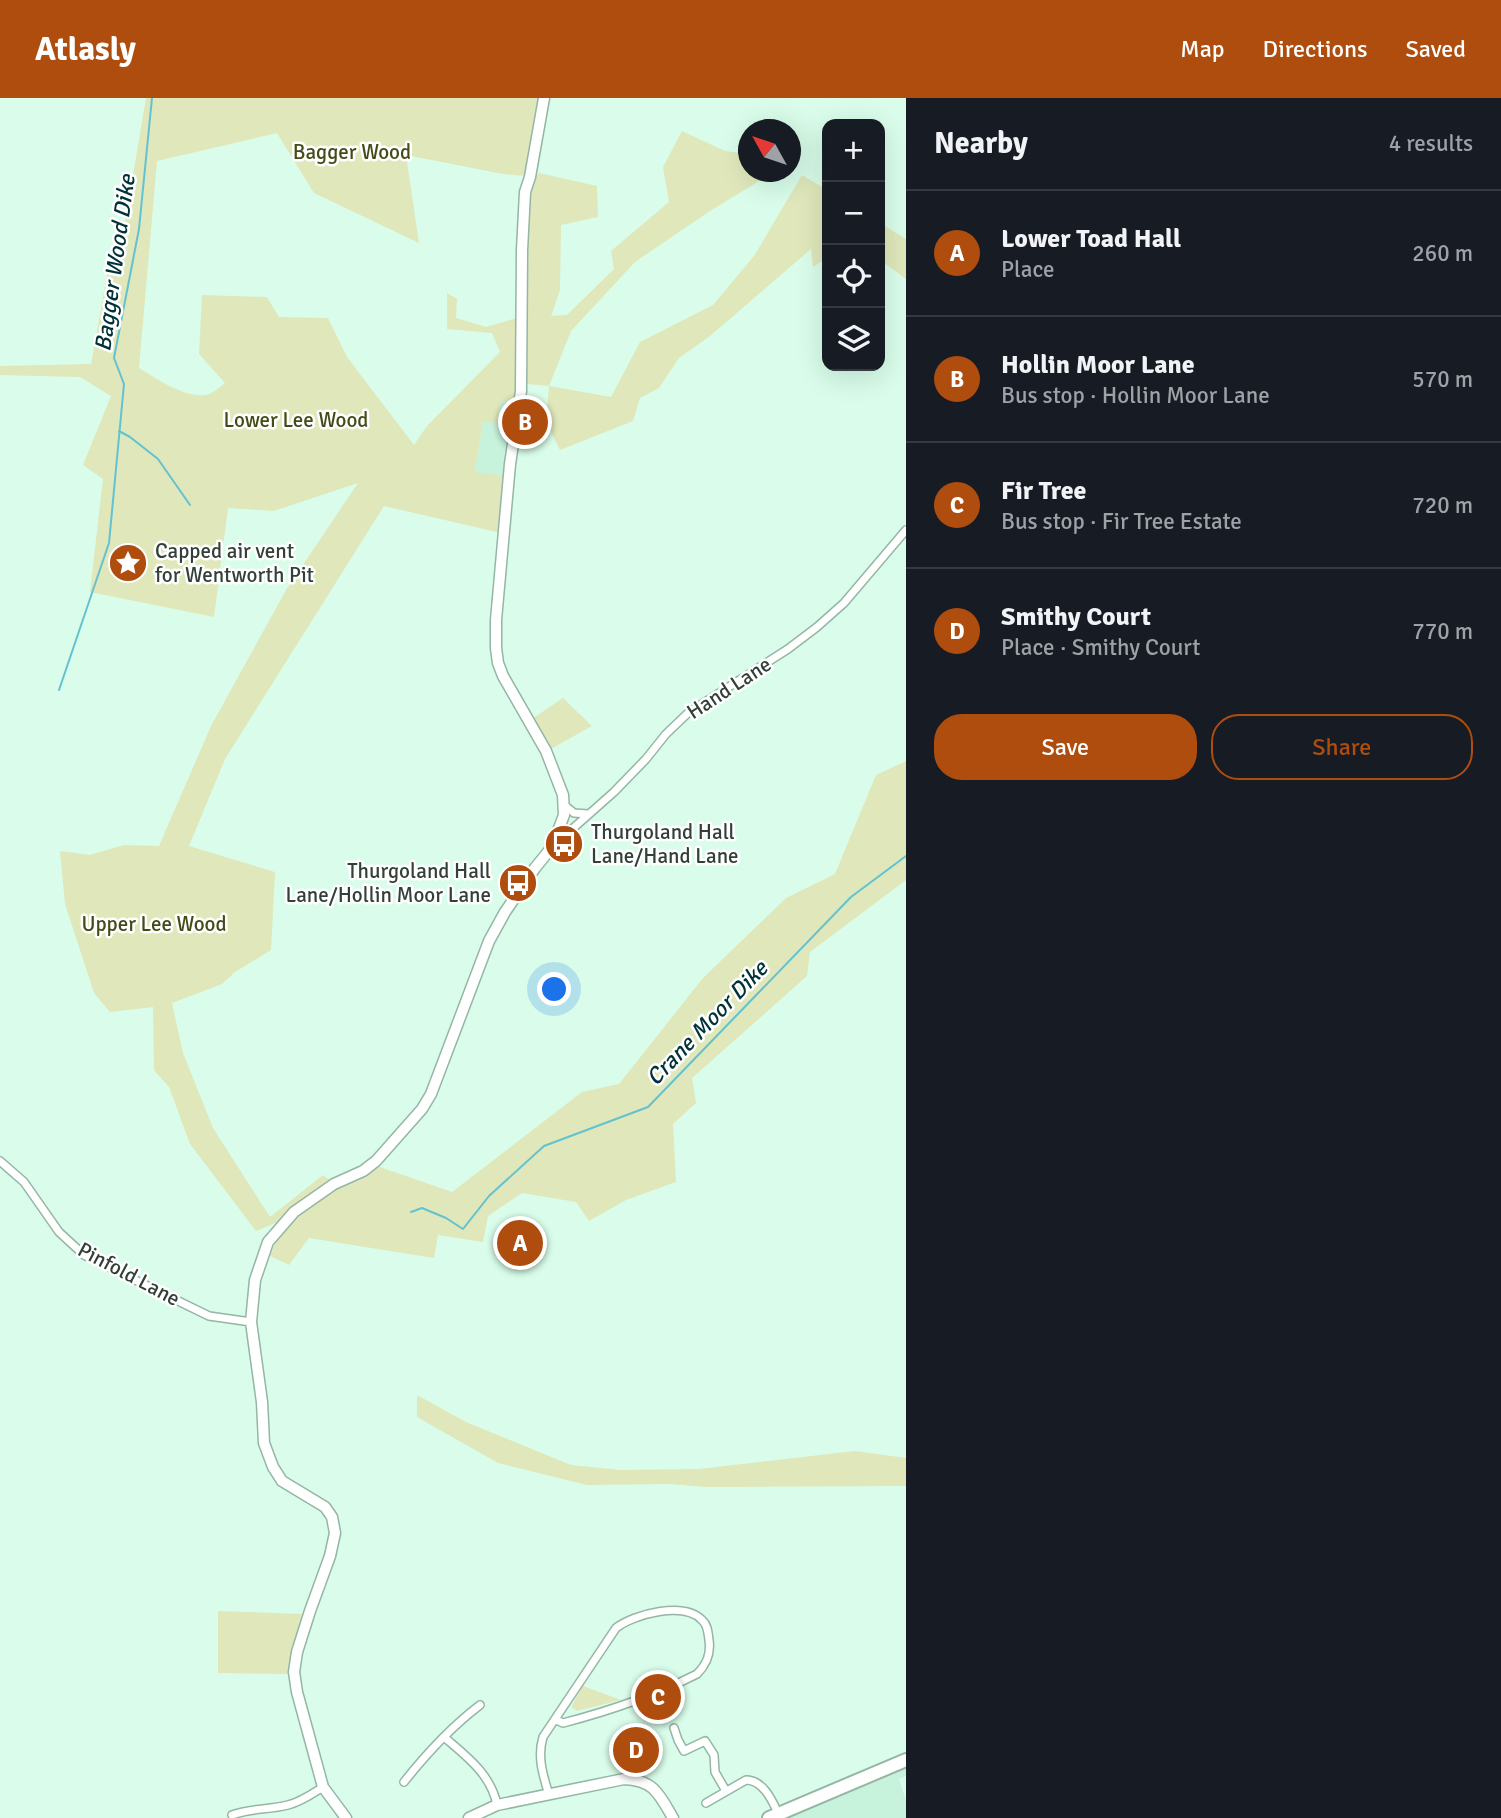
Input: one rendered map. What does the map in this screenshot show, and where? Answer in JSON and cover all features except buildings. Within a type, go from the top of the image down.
[{"type":"highway","points":[[774,1816],[906,1760]]},
{"type":"street","points":[[346,1818],[323,1787],[294,1672],[297,1652],[330,1556],[335,1533],[332,1517],[325,1507],[282,1481],[273,1467],[264,1443],[262,1402],[251,1322],[255,1280],[268,1242],[294,1212],[334,1184],[363,1171],[376,1161],[422,1109],[431,1094],[489,941],[505,912],[552,846],[564,815],[564,795],[546,751],[502,676],[496,648],[496,620],[510,464],[521,391],[525,192],[544,98]]},
{"type":"street","name":"Hand Lane","points":[[552,846],[634,772],[688,713],[777,657],[817,628],[844,603],[906,530]]},
{"type":"street","points":[[564,805],[574,813],[588,814]]},
{"type":"street","name":"Pinfold Lane","points":[[0,1161],[24,1182],[59,1232],[84,1255],[209,1317],[251,1322]]},
{"type":"street","points":[[548,1795],[540,1757],[543,1737],[616,1628],[626,1620],[665,1611],[683,1611],[703,1620],[708,1629],[709,1657],[697,1674],[596,1715],[563,1723],[556,1720]]},
{"type":"street","points":[[404,1782],[436,1744],[480,1705]]},
{"type":"street","points":[[674,1728],[684,1751],[705,1741],[715,1755],[715,1772],[726,1791]]},
{"type":"street","points":[[444,1737],[485,1776],[491,1785],[497,1805]]},
{"type":"street","points":[[631,1779],[640,1761]]},
{"type":"street","points":[[469,1818],[497,1805],[631,1779],[645,1782],[656,1791],[673,1818]]},
{"type":"street","points":[[706,1803],[746,1780],[756,1781],[770,1796],[774,1816]]},
{"type":"street","points":[[232,1815],[242,1811],[292,1805],[323,1787]]},
{"type":"shaded area","points":[[501,401],[515,403],[505,476],[475,473],[483,420]]},
{"type":"shaded area","points":[[906,1765],[906,1776],[899,1779],[906,1801],[906,1818],[778,1818]]},
{"type":"green space","points":[[146,98],[538,98],[526,176],[406,155],[419,243],[314,193],[277,133],[157,161],[139,368],[180,391],[198,395],[211,393],[225,383],[199,354],[202,295],[267,297],[279,317],[328,318],[347,357],[414,445],[427,426],[500,352],[492,333],[447,329],[447,293],[457,299],[456,318],[486,327],[527,315],[529,193],[539,173],[597,186],[598,217],[561,225],[560,290],[551,316],[567,315],[614,269],[611,251],[669,202],[663,167],[682,131],[725,151],[738,153],[738,182],[758,182],[635,262],[571,331],[549,386],[527,384],[525,370],[517,370],[515,403],[501,401],[498,423],[483,421],[475,472],[505,476],[501,533],[384,506],[225,759],[189,846],[275,872],[271,950],[235,972],[222,984],[172,1003],[183,1053],[213,1128],[270,1217],[323,1175],[331,1181],[290,1209],[278,1222],[256,1231],[190,1144],[169,1087],[154,1070],[153,1007],[110,1012],[94,993],[65,904],[60,851],[90,855],[124,845],[159,846],[211,726],[286,590],[358,483],[274,511],[228,508],[214,617],[90,592],[103,479],[83,465],[111,396],[80,377],[0,375],[0,366],[91,364],[112,248],[123,234]]},
{"type":"green space","points":[[802,175],[822,187],[822,261],[813,267],[811,249],[710,336],[679,358],[659,388],[640,398],[633,421],[560,450],[546,422],[549,386],[611,397],[640,342],[713,305],[754,256],[798,182],[801,182]]},
{"type":"green space","points":[[885,226],[906,239],[906,279],[885,264]]},
{"type":"green space","points":[[563,698],[592,726],[549,750],[532,719]]},
{"type":"green space","points":[[906,761],[906,880],[810,952],[807,976],[692,1078],[696,1103],[673,1124],[676,1182],[626,1200],[589,1221],[576,1202],[522,1193],[488,1216],[483,1242],[438,1235],[434,1258],[309,1238],[289,1265],[270,1256],[283,1230],[305,1209],[380,1167],[452,1192],[582,1092],[619,1084],[703,978],[786,898],[835,874],[876,775]]},
{"type":"green space","points":[[417,1395],[466,1422],[571,1465],[620,1470],[699,1469],[855,1451],[906,1458],[906,1486],[587,1485],[498,1463],[417,1417]]},
{"type":"green space","points":[[218,1611],[302,1614],[288,1674],[218,1673]]},
{"type":"green space","points":[[583,1686],[621,1700],[577,1711],[571,1707]]},
{"type":"waterway","name":"Bagger Wood Dike","points":[[59,690],[109,543],[124,384],[114,358],[139,229],[152,98]]},
{"type":"waterway","name":"Bagger Wood Dike","points":[[119,431],[158,459],[190,505]]},
{"type":"waterway","name":"Crane Moor Dike","points":[[411,1212],[422,1208],[463,1229],[489,1196],[544,1146],[648,1107],[851,897],[906,856]]},
{"type":"place","name":"Hollin Moor Lane","points":[[525,422]]},
{"type":"place","name":"Capped air vent for Wentworth Pit","points":[[128,563]]},
{"type":"place","name":"Thurgoland Hall Lane/Hand Lane","points":[[564,844]]},
{"type":"place","name":"Thurgoland Hall Lane/Hollin Moor Lane","points":[[518,883]]},
{"type":"place","name":"Lower Toad Hall","points":[[520,1243]]},
{"type":"place","name":"Fir Tree","points":[[658,1697]]},
{"type":"place","name":"Smithy Court","points":[[636,1750]]},
{"type":"park label","name":"Bagger Wood","points":[[352,152]]},
{"type":"park label","name":"Lower Lee Wood","points":[[296,420]]},
{"type":"park label","name":"Upper Lee Wood","points":[[154,924]]}]
